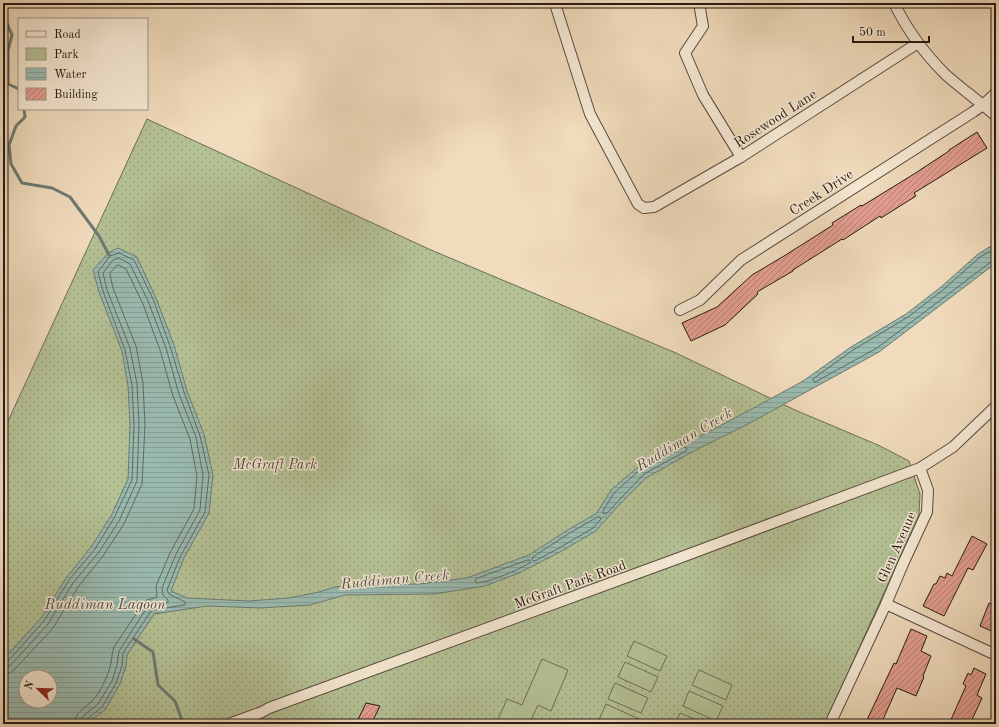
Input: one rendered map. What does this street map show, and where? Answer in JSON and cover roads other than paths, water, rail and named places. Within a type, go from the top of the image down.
[{"type":"street","name":"Rosewood Lane","points":[[555,3],[590,114],[638,204],[644,208],[654,207],[741,157],[918,43]]},
{"type":"street","points":[[699,3],[703,26],[685,53],[703,95],[741,157]]},
{"type":"street","points":[[894,3],[901,17],[918,43],[931,58],[947,75],[996,116]]},
{"type":"street","name":"Creek Drive","points":[[680,310],[700,300],[741,260],[983,105],[996,93]]},
{"type":"street","points":[[920,468],[953,447],[996,406]]},
{"type":"street","name":"Glen Avenue","points":[[830,724],[927,512],[928,490],[920,468]]},
{"type":"street","name":"McGraft Park Road","points":[[229,724],[920,468]]},
{"type":"street","points":[[886,604],[996,655]]},
{"type":"water","name":"Ruddiman Lagoon","points":[[996,243],[996,263],[879,352],[646,478],[596,531],[519,573],[485,586],[434,594],[345,595],[310,605],[260,608],[207,606],[154,614],[127,655],[126,666],[120,684],[105,710],[87,724],[3,724],[3,660],[41,618],[66,578],[91,547],[111,516],[128,479],[130,425],[128,386],[122,351],[99,292],[93,270],[108,253],[118,248],[137,257],[156,298],[174,345],[187,391],[204,434],[213,475],[209,513],[184,558],[171,591],[187,598],[249,601],[289,598],[335,587],[419,584],[467,578],[529,555],[597,513],[611,490],[639,466],[716,428],[803,381],[851,347],[906,314],[941,287],[978,254]]},
{"type":"waterway","points":[[3,11],[4,3]]},
{"type":"waterway","points":[[3,14],[12,35],[8,50],[8,84],[18,89]]},
{"type":"waterway","points":[[24,110],[25,117],[16,126],[9,145],[11,164],[22,183],[52,188],[70,197],[99,236],[109,255]]},
{"type":"waterway","points":[[134,639],[153,652],[158,685],[175,701],[183,723]]},
{"type":"water label","name":"Ruddiman Creek","points":[[684,439]]},
{"type":"water label","name":"Ruddiman Creek","points":[[395,579]]},
{"type":"park label","name":"McGraft Park","points":[[275,464]]}]
